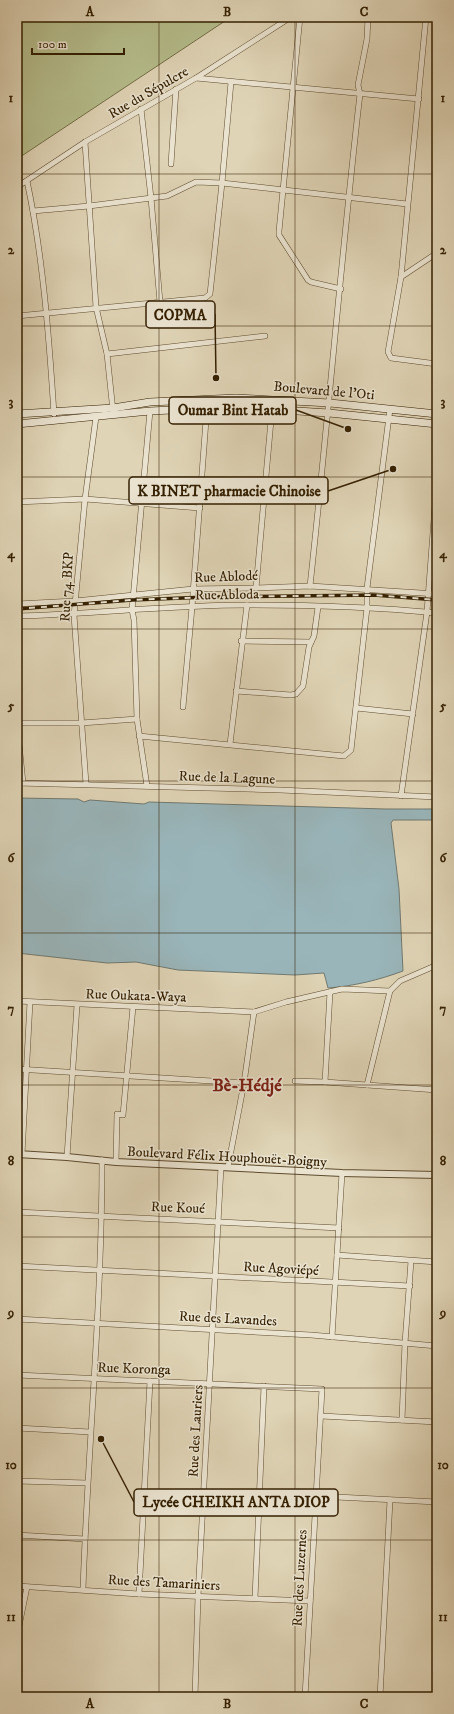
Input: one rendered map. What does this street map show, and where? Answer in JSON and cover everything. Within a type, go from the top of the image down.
[{"type":"main road","name":"Boulevard de l'Oti","points":[[17,424],[96,417],[113,411],[150,402],[236,398],[330,403],[437,414]]},
{"type":"main road","points":[[236,398],[236,407]]},
{"type":"main road","name":"Boulevard de l'Oti","points":[[17,414],[150,411],[236,407],[329,413],[437,424]]},
{"type":"street","name":"Rue du Sépulcre","points":[[17,187],[85,142],[196,78],[291,17]]},
{"type":"street","points":[[300,17],[279,235],[309,282],[341,289]]},
{"type":"street","points":[[310,586],[330,403],[348,198],[360,94],[358,85],[367,39],[368,17]]},
{"type":"street","points":[[426,17],[401,277],[389,355],[391,358],[437,364]]},
{"type":"street","points":[[196,78],[360,94],[419,98]]},
{"type":"street","points":[[17,316],[96,307],[205,298],[210,294],[231,82]]},
{"type":"street","points":[[171,164],[176,89]]},
{"type":"street","points":[[141,109],[151,198],[160,302]]},
{"type":"street","points":[[85,142],[96,307],[107,354],[113,411]]},
{"type":"street","points":[[27,181],[33,211],[45,313],[54,420]]},
{"type":"street","points":[[33,211],[151,198],[175,193],[196,182],[222,183],[407,204]]},
{"type":"street","points":[[401,277],[437,252]]},
{"type":"street","points":[[107,354],[265,336]]},
{"type":"street","points":[[182,707],[192,607],[207,408]]},
{"type":"street","points":[[256,588],[272,409]]},
{"type":"street","points":[[140,736],[344,756],[351,750],[367,608],[367,588],[390,409]]},
{"type":"street","points":[[147,786],[137,719],[134,620],[132,610],[150,411]]},
{"type":"street","name":"Rue 74 BKP","points":[[86,784],[74,615],[85,499],[96,417]]},
{"type":"street","points":[[401,796],[427,612],[437,479]]},
{"type":"street","points":[[17,502],[85,499],[200,508]]},
{"type":"street","name":"Rue Ablodé","points":[[17,604],[75,601],[193,589],[310,586],[367,588],[428,592],[437,594]]},
{"type":"street","points":[[230,744],[246,605]]},
{"type":"street","name":"Rue Abloda","points":[[17,616],[74,615],[132,610],[246,605],[367,608],[437,613]]},
{"type":"street","points":[[236,691],[291,695],[296,694],[303,686],[309,647],[312,642],[318,607]]},
{"type":"street","points":[[241,641],[312,642]]},
{"type":"street","points":[[356,708],[413,714]]},
{"type":"street","points":[[20,783],[17,724],[81,723],[137,719]]},
{"type":"street","name":"Rue de la Lagune","points":[[20,783],[147,786],[437,797]]},
{"type":"street","points":[[367,1085],[390,990],[400,980],[437,965]]},
{"type":"street","name":"Rue Oukata-Waya","points":[[17,1001],[77,1005],[254,1012],[286,1002],[342,989],[390,990]]},
{"type":"street","points":[[325,1082],[330,992]]},
{"type":"street","points":[[20,1154],[27,1070],[30,1002]]},
{"type":"street","points":[[67,1157],[77,1005]]},
{"type":"street","points":[[116,1162],[117,1114],[124,1115],[126,1076],[133,1007]]},
{"type":"street","points":[[228,1167],[244,1083],[254,1012]]},
{"type":"street","points":[[17,1069],[244,1083]]},
{"type":"street","points":[[295,1081],[437,1090]]},
{"type":"street","name":"Boulevard Félix Houphouët-Boigny","points":[[20,1154],[116,1162],[342,1173],[437,1175]]},
{"type":"street","points":[[83,1590],[87,1483],[98,1323],[102,1216],[102,1160]]},
{"type":"street","name":"Rue des Lauriers","points":[[195,1697],[198,1596],[221,1167]]},
{"type":"street","points":[[332,1337],[342,1173]]},
{"type":"street","name":"Rue Koué","points":[[17,1212],[339,1228]]},
{"type":"street","points":[[336,1255],[437,1262]]},
{"type":"street","points":[[402,1420],[405,1342],[411,1261]]},
{"type":"street","name":"Rue Agoviépé","points":[[17,1266],[410,1286]]},
{"type":"street","name":"Rue des Lavandes","points":[[17,1319],[332,1337],[405,1342],[437,1346]]},
{"type":"street","name":"Rue Koronga","points":[[17,1374],[150,1381],[209,1382],[322,1389]]},
{"type":"street","points":[[139,1594],[150,1381]]},
{"type":"street","points":[[255,1598],[264,1386]]},
{"type":"street","name":"Rue des Luzernes","points":[[305,1697],[322,1389]]},
{"type":"street","points":[[320,1416],[437,1422]]},
{"type":"street","points":[[17,1428],[90,1432]]},
{"type":"street","points":[[17,1481],[87,1483]]},
{"type":"street","points":[[203,1496],[437,1502]]},
{"type":"street","points":[[380,1697],[390,1500]]},
{"type":"street","points":[[17,1535],[85,1539]]},
{"type":"street","name":"Rue des Tamariniers","points":[[17,1586],[139,1594],[310,1601]]},
{"type":"street","points":[[17,1636],[27,1587]]},
{"type":"green space","points":[[17,17],[231,17],[17,159]]},
{"type":"water","points":[[17,798],[78,799],[84,802],[90,800],[144,804],[149,802],[385,809],[437,809],[437,820],[393,820],[391,823],[399,889],[403,971],[366,982],[328,988],[324,973],[295,975],[178,970],[136,962],[107,963],[17,953]]},
{"type":"railway","points":[[17,609],[132,600],[208,597],[374,595],[437,600]]},
{"type":"place","name":"COPMA","points":[[216,378]]},
{"type":"place","name":"Oumar Bint Hatab","points":[[348,429]]},
{"type":"place","name":"K BINET pharmacie Chinoise","points":[[393,469]]},
{"type":"place","name":"Lycée CHEIKH ANTA DIOP","points":[[101,1439]]},
{"type":"district","name":"Bè-Hédjé","points":[[247,1085]]}]
